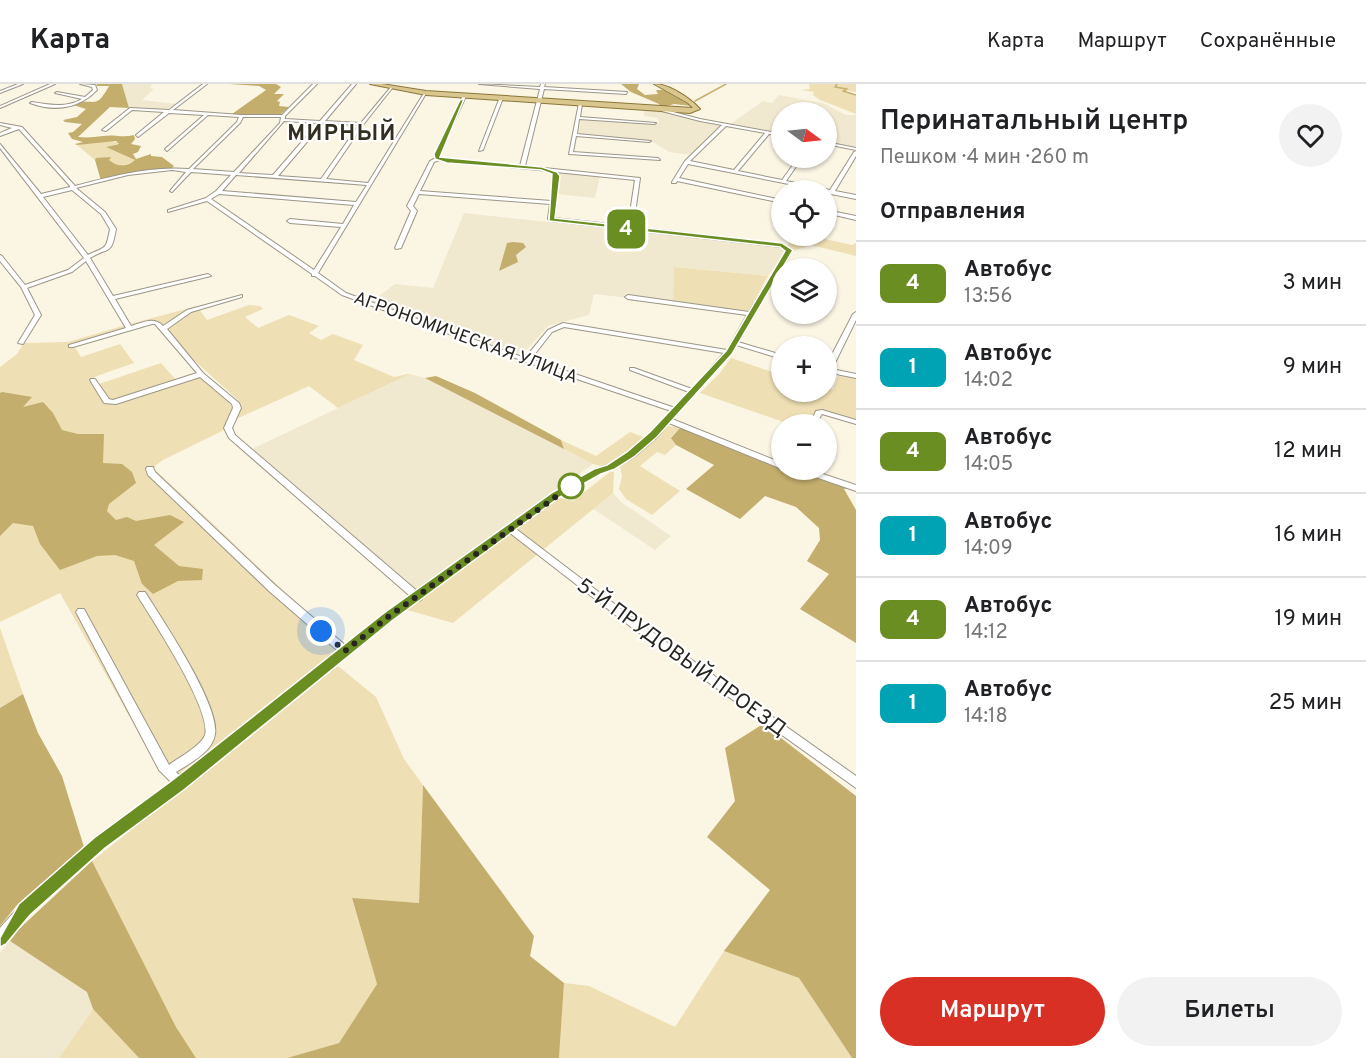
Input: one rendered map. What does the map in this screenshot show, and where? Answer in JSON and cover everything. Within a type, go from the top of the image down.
[{"type":"main road","points":[[373,84],[424,93],[659,109],[692,114],[697,109],[690,102],[657,84]]},
{"type":"street","points":[[0,92],[21,84]]},
{"type":"street","points":[[0,107],[53,84]]},
{"type":"street","points":[[32,103],[62,109],[86,98],[95,90],[94,86],[82,84]]},
{"type":"street","points":[[138,136],[205,84]]},
{"type":"street","points":[[170,211],[208,199],[218,192],[315,84]]},
{"type":"street","points":[[275,176],[354,84]]},
{"type":"street","points":[[314,275],[429,84]]},
{"type":"street","points":[[481,84],[543,86],[626,93]]},
{"type":"street","points":[[522,167],[543,86]]},
{"type":"street","points":[[323,180],[362,124],[392,88]]},
{"type":"street","points":[[57,93],[86,98]]},
{"type":"street","points":[[439,159],[437,154],[464,96]]},
{"type":"street","points":[[481,150],[501,98]]},
{"type":"street","points":[[580,104],[571,153],[658,159]]},
{"type":"street","points":[[104,130],[131,109],[362,124]]},
{"type":"street","points":[[167,150],[208,113]]},
{"type":"street","points":[[692,114],[725,125],[771,134]]},
{"type":"street","points":[[172,191],[239,122],[241,116]]},
{"type":"street","points":[[579,118],[654,123]]},
{"type":"street","points":[[0,124],[17,127],[26,133],[81,196],[103,213],[113,229],[108,248],[87,258],[70,271],[24,287]]},
{"type":"street","points":[[725,125],[687,162],[676,180],[771,200]]},
{"type":"street","points":[[0,135],[17,127]]},
{"type":"street","points":[[735,172],[767,133]]},
{"type":"street","points":[[576,135],[649,141]]},
{"type":"street","points":[[0,145],[87,258],[129,328]]},
{"type":"street","points":[[835,180],[856,150],[837,146]]},
{"type":"street","points":[[398,248],[414,211],[410,207],[432,161],[439,159],[639,179],[630,229]]},
{"type":"street","points":[[687,162],[773,180]]},
{"type":"street","points":[[40,196],[128,174],[191,169],[369,184]]},
{"type":"street","points":[[0,938],[24,910],[100,843],[180,784],[345,651],[569,487],[631,455],[677,411],[729,352],[789,248],[551,219],[557,176],[551,171]]},
{"type":"street","points":[[218,192],[358,204]]},
{"type":"street","points":[[417,192],[552,203]]},
{"type":"street","points":[[837,193],[856,197]]},
{"type":"street","name":"АГРОНОМИЧЕСКАЯ УЛИЦА","points":[[208,199],[344,294],[677,411]]},
{"type":"street","points":[[837,214],[856,218]]},
{"type":"street","points":[[290,221],[345,226]]},
{"type":"street","points":[[0,257],[24,287],[38,315],[21,343]]},
{"type":"street","points":[[113,298],[208,276]]},
{"type":"street","points":[[163,329],[189,311],[240,296]]},
{"type":"street","points":[[628,297],[751,314]]},
{"type":"street","points":[[837,351],[856,314]]},
{"type":"street","points":[[71,346],[152,322],[163,329],[201,374],[235,403],[237,408],[228,428],[232,435],[418,597]]},
{"type":"street","points":[[527,360],[550,331],[559,325],[729,352]]},
{"type":"street","points":[[735,343],[771,354]]},
{"type":"street","points":[[632,369],[694,392]]},
{"type":"street","points":[[837,372],[856,376]]},
{"type":"street","points":[[93,380],[107,401],[121,401],[201,374]]},
{"type":"street","points":[[837,416],[856,422]]},
{"type":"street","points":[[668,420],[771,462]]},
{"type":"street","points":[[150,470],[272,588],[345,651]]},
{"type":"street","points":[[833,480],[856,488]]},
{"type":"street","name":"5-Й ПРУДОВЫЙ ПРОЕЗД","points":[[510,529],[634,624],[856,783]]},
{"type":"street","points":[[142,595],[180,657],[208,714],[212,729],[204,745],[169,771]]},
{"type":"street","points":[[81,612],[169,771],[180,784]]},
{"type":"shaded area","points":[[97,84],[122,84],[129,108],[110,107],[78,137],[134,135],[135,139],[131,144],[141,146],[138,152],[133,154],[136,159],[151,154],[151,156],[162,157],[174,166],[172,168],[126,174],[101,181],[96,158],[111,157],[109,160],[122,165],[135,160],[106,147],[119,144],[116,141],[75,144],[83,142],[72,139],[68,133],[73,132],[82,124],[63,120],[77,117],[86,109],[73,105],[100,99],[109,86],[96,86]]},
{"type":"shaded area","points":[[122,84],[152,84],[150,88],[154,89],[142,100],[175,104],[166,110],[129,108]]},
{"type":"shaded area","points":[[229,84],[276,84],[281,87],[274,94],[284,94],[277,101],[280,102],[279,106],[289,107],[281,114],[232,114],[266,90],[259,86]]},
{"type":"shaded area","points":[[621,84],[639,84],[637,89],[645,95],[658,94],[656,90],[663,90],[692,106],[674,104],[660,108],[659,104],[631,92]]},
{"type":"shaded area","points":[[809,84],[856,84],[856,92],[841,90],[856,95],[856,114],[837,107],[837,102],[825,102],[813,95],[814,92],[801,90],[810,89]]},
{"type":"shaded area","points":[[779,95],[818,102],[773,102]]},
{"type":"shaded area","points":[[763,101],[771,103],[771,132],[729,125]]},
{"type":"shaded area","points":[[644,109],[657,110],[720,126],[692,155],[669,152],[650,140],[579,134],[581,119],[659,123],[658,118],[644,116]]},
{"type":"shaded area","points":[[837,110],[846,115],[856,115],[856,148],[837,144]]},
{"type":"shaded area","points":[[107,140],[120,143],[107,147],[135,160],[122,165],[108,160],[110,157],[95,160],[77,145]]},
{"type":"shaded area","points":[[560,172],[600,176],[595,198],[556,194]]},
{"type":"shaded area","points":[[464,213],[781,247],[787,250],[781,258],[771,258],[771,272],[768,276],[675,267],[673,303],[594,294],[589,315],[548,326],[522,355],[371,302],[395,284],[433,288]]},
{"type":"shaded area","points":[[837,242],[852,245],[856,243],[856,256],[815,246],[837,246]]},
{"type":"shaded area","points":[[507,243],[523,243],[526,247],[516,255],[518,262],[499,271]]},
{"type":"shaded area","points":[[788,246],[808,246],[793,251]]},
{"type":"shaded area","points":[[674,267],[768,276],[749,310],[746,311],[673,303]]},
{"type":"shaded area","points":[[249,305],[260,306],[263,309],[245,317],[258,328],[289,315],[319,326],[309,333],[321,340],[333,334],[363,345],[354,360],[394,377],[408,374],[425,378],[408,375],[338,408],[309,386],[234,420],[239,409],[239,401],[185,352],[162,325],[152,321],[136,325],[130,324],[197,306],[207,320]]},
{"type":"shaded area","points":[[126,325],[127,328],[74,346],[81,357],[120,344],[134,363],[94,377],[99,384],[161,363],[176,380],[197,374],[224,396],[233,409],[226,429],[163,460],[154,469],[340,642],[334,648],[335,653],[184,774],[166,777],[159,769],[60,593],[0,622],[0,367],[17,354],[24,343],[68,342]]},
{"type":"shaded area","points":[[731,358],[771,372],[771,402],[837,402],[838,376],[856,378],[856,420],[819,410],[816,414],[771,414],[771,418],[700,393]]},
{"type":"shaded area","points":[[408,375],[425,378],[593,464],[417,590],[252,449]]},
{"type":"shaded area","points":[[436,376],[475,393],[561,440],[564,449],[425,378]]},
{"type":"shaded area","points":[[0,393],[32,397],[23,407],[43,402],[53,413],[62,430],[78,434],[104,434],[103,463],[122,464],[132,472],[136,483],[109,504],[107,511],[116,520],[127,517],[136,521],[170,515],[184,522],[154,545],[179,566],[203,569],[202,580],[178,581],[153,594],[142,584],[134,561],[115,555],[97,556],[60,570],[40,544],[33,526],[13,523],[0,536]]},
{"type":"shaded area","points":[[668,426],[681,427],[671,437],[676,445],[665,455],[657,452],[640,466],[680,491],[652,515],[626,499],[619,489],[622,476],[620,466]]},
{"type":"shaded area","points":[[681,427],[771,465],[771,480],[827,480],[849,488],[844,489],[856,510],[856,643],[800,609],[829,574],[807,561],[820,540],[819,528],[796,507],[765,496],[740,519],[686,489],[714,465],[676,445],[671,438]]},
{"type":"shaded area","points":[[630,432],[646,438],[628,454],[605,467],[593,464],[564,449],[561,440],[596,456]]},
{"type":"shaded area","points":[[610,472],[614,472],[613,493],[453,623],[407,610],[560,498],[573,501]]},
{"type":"shaded area","points":[[613,493],[621,502],[671,536],[655,550],[592,508]]},
{"type":"shaded area","points":[[0,628],[23,694],[0,708]]},
{"type":"shaded area","points":[[338,666],[376,697],[404,759],[423,785],[419,903],[352,899],[377,984],[339,1043],[287,1058],[196,1058],[176,1027],[92,861]]},
{"type":"shaded area","points":[[23,694],[38,733],[62,776],[84,847],[17,905],[0,926],[0,708]]},
{"type":"shaded area","points":[[763,724],[856,796],[856,1058],[852,1058],[799,978],[724,951],[770,890],[707,837],[735,801],[725,748]]},
{"type":"shaded area","points":[[423,785],[534,936],[530,956],[564,983],[559,1058],[287,1058],[339,1043],[377,984],[352,898],[419,903]]},
{"type":"shaded area","points":[[92,861],[176,1027],[196,1058],[139,1058],[93,1009],[87,992],[10,941],[19,929]]},
{"type":"shaded area","points":[[10,941],[88,992],[93,1009],[59,1058],[0,1058],[0,953]]},
{"type":"shaded area","points":[[724,951],[799,978],[852,1058],[559,1058],[564,983],[589,986],[675,1027]]},
{"type":"shaded area","points":[[93,1009],[139,1058],[59,1058]]},
{"type":"waterway","points":[[695,101],[726,84]]},
{"type":"waterway","points":[[837,84],[835,87],[847,89],[843,91],[856,95]]},
{"type":"waterway","points":[[681,104],[686,103]]},
{"type":"bus line","name":"4","points":[[0,938],[24,910],[100,843],[180,784],[388,617],[556,495],[631,455],[654,435],[720,365],[789,250],[782,246],[551,219],[557,176],[554,173],[542,169],[447,161],[438,158],[437,154],[462,100]]},
{"type":"district","name":"МИРНЫЙ","points":[[342,132]]},
{"type":"route","points":[[321,631],[345,651],[388,617],[571,486]]}]
